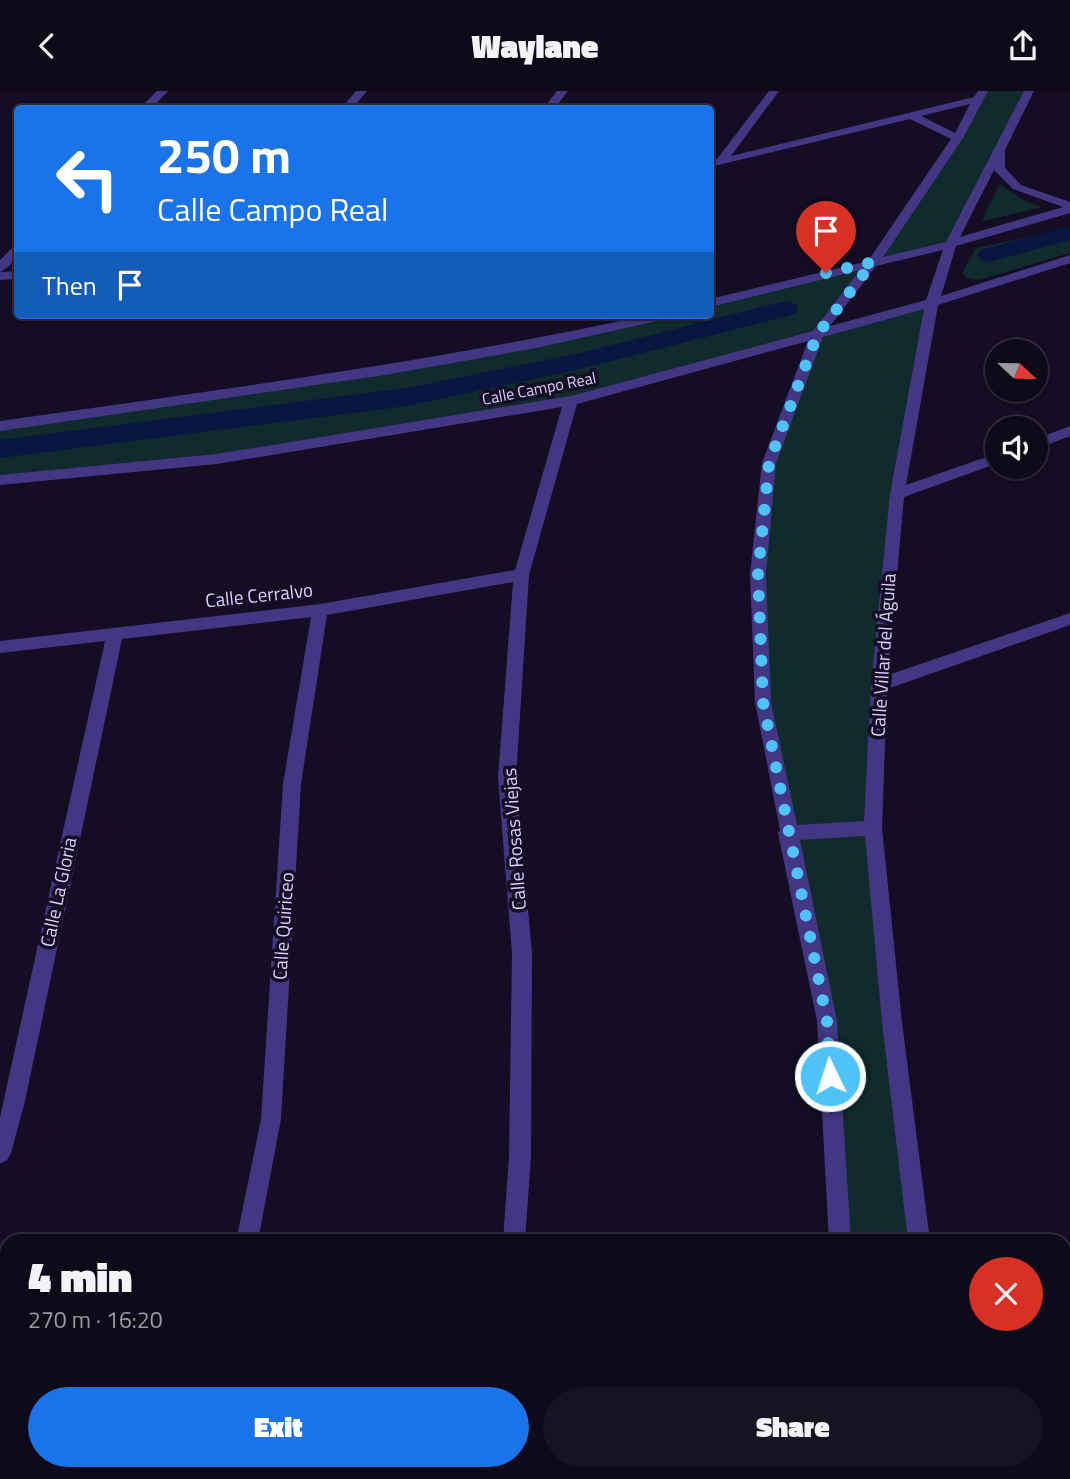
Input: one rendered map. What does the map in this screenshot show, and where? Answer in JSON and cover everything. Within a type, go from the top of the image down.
[{"type":"street","points":[[149,105],[163,91]]},
{"type":"street","points":[[350,105],[362,91]]},
{"type":"street","points":[[551,105],[563,91]]},
{"type":"street","points":[[716,162],[774,91]]},
{"type":"street","name":"Calle Villar del Águila","points":[[918,1234],[891,1022],[873,828],[878,685],[897,495],[932,303],[951,244],[1030,91]]},
{"type":"street","points":[[716,162],[912,116],[981,95]]},
{"type":"street","points":[[841,1234],[827,1021],[787,833],[763,702],[758,574],[769,463],[817,335],[873,262],[957,138],[981,95]]},
{"type":"street","points":[[912,116],[957,138]]},
{"type":"street","points":[[999,149],[999,169],[1017,187],[1070,207]]},
{"type":"street","points":[[714,302],[951,244],[1070,207]]},
{"type":"street","points":[[0,268],[14,251]]},
{"type":"street","name":"Calle Campo Real","points":[[0,480],[217,459],[571,401],[932,303],[1070,259]]},
{"type":"street","points":[[0,426],[385,371],[536,344],[648,319]]},
{"type":"street","name":"Calle Rosas Viejas","points":[[514,1234],[520,1156],[522,953],[507,778],[521,575],[571,401]]},
{"type":"street","points":[[1048,439],[1070,431]]},
{"type":"street","points":[[897,495],[985,463]]},
{"type":"street","name":"Calle Cerralvo","points":[[0,647],[320,610],[521,575]]},
{"type":"street","name":"Calle Quiriceo","points":[[248,1234],[271,1119],[292,784],[320,610]]},
{"type":"street","points":[[878,685],[1070,619]]},
{"type":"street","name":"Calle La Gloria","points":[[0,1153],[15,1101],[115,632]]},
{"type":"street","points":[[787,833],[873,828]]},
{"type":"green space","points":[[983,91],[1029,91],[951,244],[873,262],[818,334],[932,303],[897,495],[873,828],[918,1234],[840,1234],[827,1021],[763,702],[769,463],[817,335],[571,401],[217,459],[0,480],[0,426],[217,397],[644,319],[714,319],[714,302],[872,262]]},
{"type":"green space","points":[[1000,184],[1023,200],[1042,207],[982,220]]},
{"type":"green space","points":[[1070,228],[1070,253],[979,280],[967,278],[962,273],[976,248]]},
{"type":"waterway","points":[[989,255],[1070,233]]},
{"type":"waterway","points":[[0,449],[407,397],[576,362],[786,309]]},
{"type":"route","points":[[826,273],[873,262],[817,335],[769,463],[758,574],[763,702],[787,833],[827,1021],[830,1076]]}]
